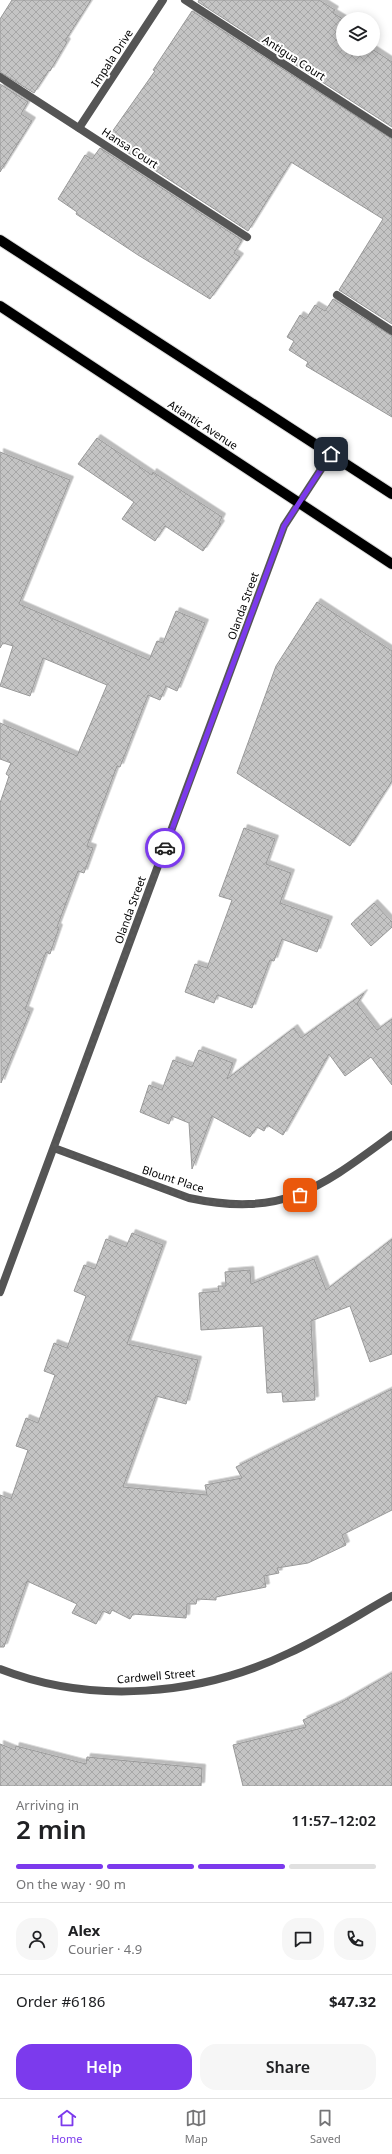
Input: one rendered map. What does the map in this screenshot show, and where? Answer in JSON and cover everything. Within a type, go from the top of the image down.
[{"type":"main road","points":[[0,240],[392,494]]},
{"type":"main road","name":"Atlantic Avenue","points":[[0,306],[300,502],[392,564]]},
{"type":"street","name":"Impala Drive","points":[[79,128],[163,0]]},
{"type":"street","name":"Antigua Court","points":[[185,0],[392,134]]},
{"type":"street","name":"Hansa Court","points":[[0,77],[247,237]]},
{"type":"street","points":[[337,295],[392,331]]},
{"type":"street","name":"Olanda Street","points":[[0,1292],[284,526],[331,454]]},
{"type":"street","name":"Blount Place","points":[[54,1148],[189,1198],[212,1203],[235,1204],[260,1203],[300,1195],[342,1172],[392,1135]]},
{"type":"street","name":"Cardwell Street","points":[[0,1669],[50,1683],[99,1691],[144,1691],[190,1686],[238,1674],[288,1654],[392,1596]]},
{"type":"building","points":[[12,0],[91,0],[65,41],[67,42],[50,71],[49,70],[34,93],[0,72],[0,19]]},
{"type":"building","points":[[199,0],[319,0],[335,10],[333,13],[336,15],[336,56],[380,56],[380,54],[392,62],[392,127],[198,2]]},
{"type":"building","points":[[192,11],[392,139],[392,324],[339,290],[383,219],[291,162],[248,231],[107,139],[155,71],[153,70]]},
{"type":"building","points":[[0,84],[28,102],[21,114],[32,121],[0,172]]},
{"type":"building","points":[[100,148],[242,240],[234,253],[240,257],[210,299],[138,255],[76,214],[77,212],[58,199],[85,155],[92,159]]},
{"type":"building","points":[[333,299],[392,336],[392,417],[306,366],[308,362],[289,350],[294,341],[287,337],[300,315],[306,319],[315,305],[325,311]]},
{"type":"building","points":[[97,438],[152,475],[153,472],[222,517],[219,523],[221,524],[203,551],[165,526],[155,541],[122,519],[134,502],[78,464]]},
{"type":"building","points":[[0,452],[70,480],[19,604],[149,660],[157,641],[163,643],[176,611],[205,623],[177,691],[166,686],[160,700],[148,695],[120,767],[117,766],[87,846],[93,848],[84,873],[78,871],[57,927],[59,928],[50,954],[46,952],[25,1010],[30,1012],[1,1083],[0,803],[9,776],[6,774],[11,763],[0,759],[0,723],[77,756],[107,685],[43,658],[30,696],[0,686],[13,646],[3,643],[0,648]]},
{"type":"building","points":[[317,602],[392,651],[392,781],[350,846],[237,773],[276,666]]},
{"type":"building","points":[[244,828],[275,839],[266,864],[291,873],[280,903],[329,920],[317,952],[282,939],[274,961],[270,960],[252,1008],[217,995],[214,1003],[185,992],[195,964],[207,968],[232,900],[219,896]]},
{"type":"building","points":[[374,903],[392,922],[392,927],[371,946],[351,924]]},
{"type":"building","points":[[364,993],[357,1004],[377,1030],[392,1019],[392,1085],[371,1057],[345,1076],[329,1054],[283,1135],[267,1125],[264,1131],[257,1127],[250,1137],[212,1116],[192,1169],[189,1123],[172,1116],[169,1124],[140,1112],[149,1085],[162,1090],[173,1060],[192,1067],[199,1050],[233,1063],[227,1079],[294,1028],[301,1038]]},
{"type":"building","points":[[132,1233],[163,1245],[127,1344],[198,1360],[186,1404],[156,1396],[123,1487],[207,1495],[205,1485],[242,1478],[236,1467],[392,1389],[392,1510],[342,1535],[346,1545],[308,1563],[277,1568],[279,1573],[264,1576],[266,1587],[216,1597],[216,1600],[197,1599],[196,1604],[187,1604],[186,1618],[133,1614],[130,1619],[112,1610],[110,1614],[103,1611],[96,1624],[72,1613],[77,1604],[27,1581],[4,1647],[0,1647],[0,1495],[11,1499],[28,1450],[16,1446],[26,1418],[38,1423],[55,1375],[44,1371],[54,1343],[67,1348],[86,1296],[74,1291],[84,1265],[95,1269],[106,1239],[126,1247]]},
{"type":"building","points":[[392,1239],[392,1354],[370,1362],[350,1306],[311,1321],[315,1400],[283,1402],[282,1392],[267,1393],[263,1326],[201,1330],[199,1293],[219,1291],[218,1286],[226,1286],[225,1272],[250,1270],[251,1284],[314,1259],[326,1290]]},
{"type":"building","points":[[392,1673],[392,1786],[243,1786],[233,1745],[306,1727],[303,1720],[340,1703]]},
{"type":"building","points":[[0,1744],[15,1750],[16,1746],[86,1764],[87,1757],[202,1768],[201,1786],[0,1786]]},
{"type":"way so far","points":[[165,848],[54,1148],[189,1198],[212,1203],[260,1203],[284,1200],[300,1195]]},
{"type":"route","points":[[165,848],[284,526],[331,454]]}]
